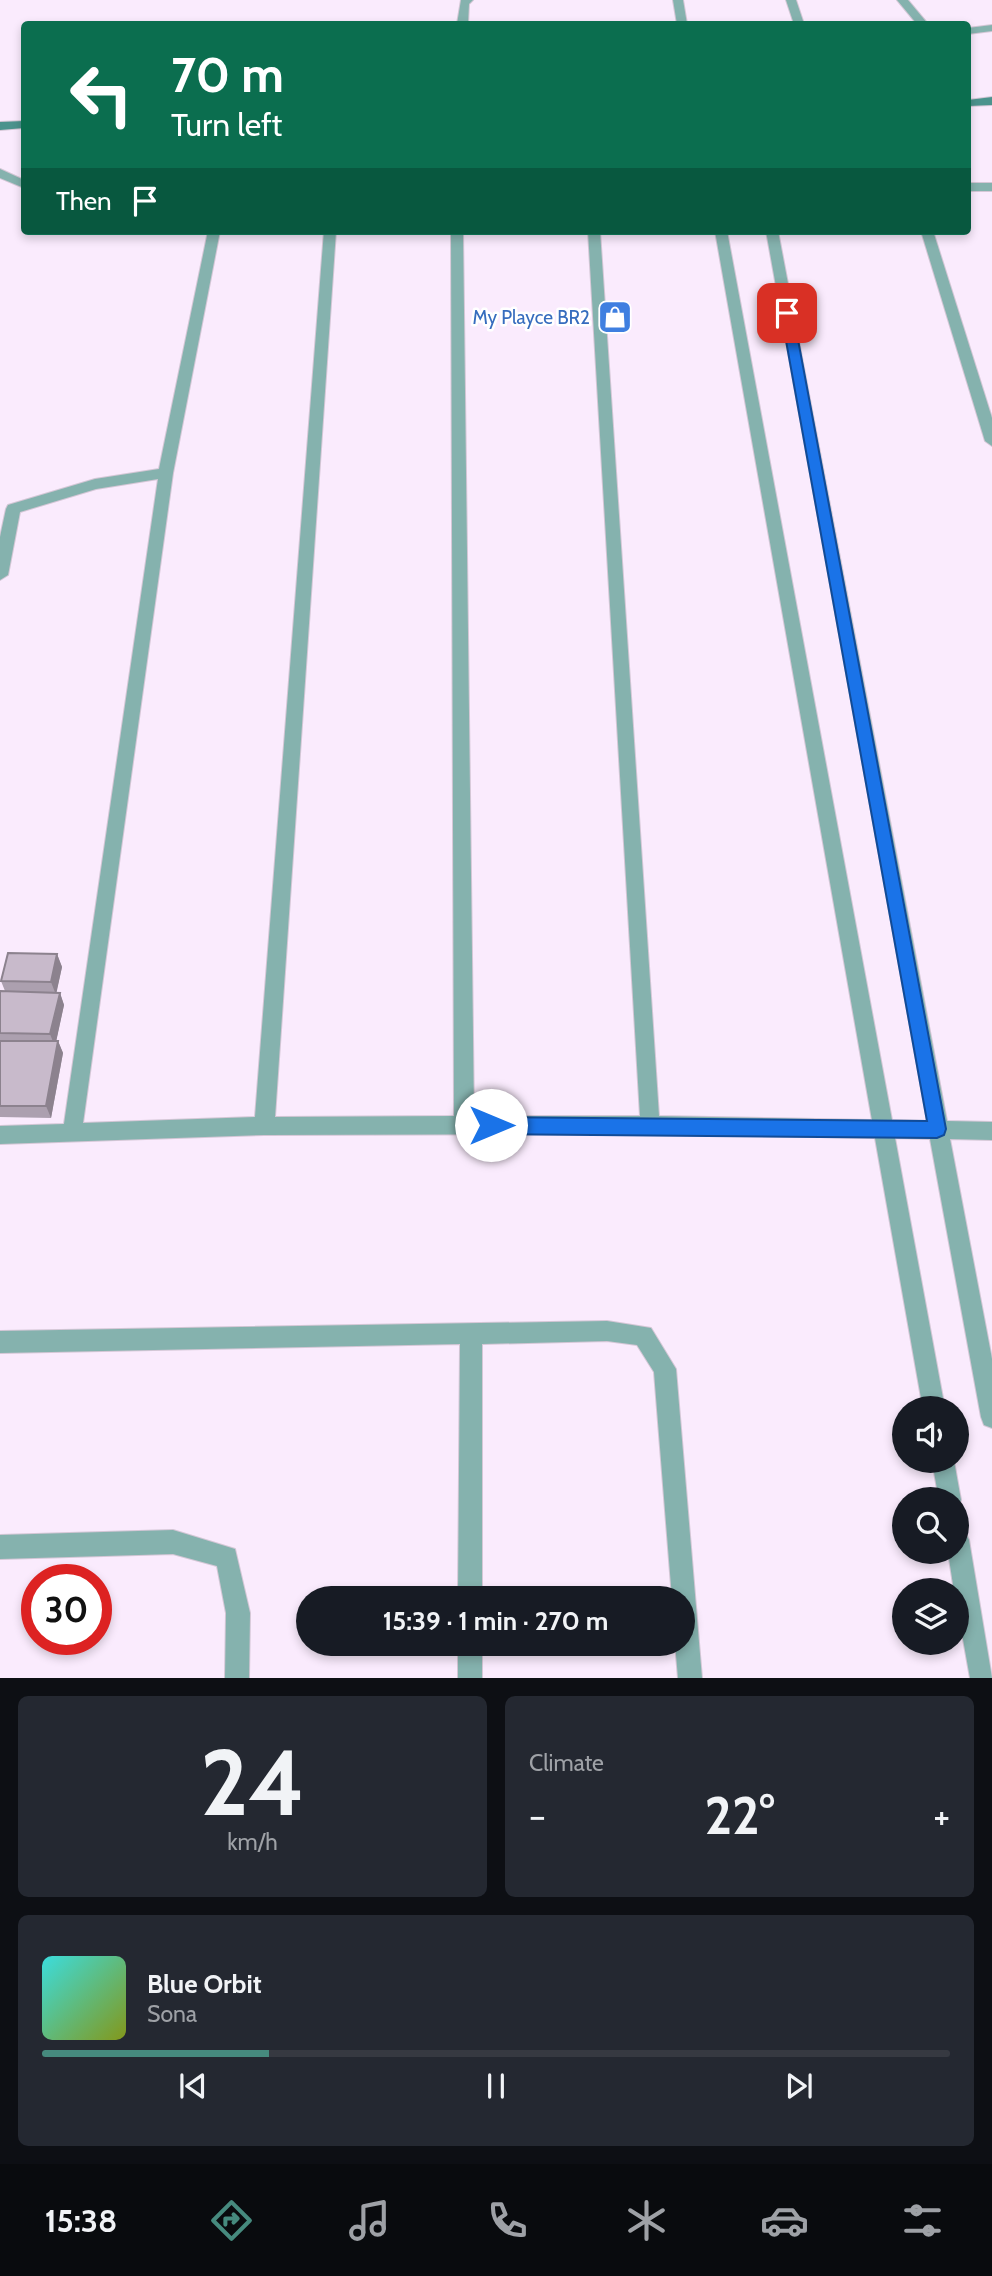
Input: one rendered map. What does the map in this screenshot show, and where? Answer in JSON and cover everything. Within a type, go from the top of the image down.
[{"type":"street","points":[[463,21],[464,3],[468,0]]},
{"type":"street","points":[[791,0],[798,21]]},
{"type":"street","points":[[902,0],[920,21]]},
{"type":"street","points":[[971,31],[992,28]]},
{"type":"street","points":[[971,103],[992,101]]},
{"type":"street","points":[[0,126],[21,125]]},
{"type":"street","points":[[0,173],[21,183]]},
{"type":"street","points":[[971,187],[992,187]]},
{"type":"street","points":[[72,1134],[166,473],[213,235]]},
{"type":"street","points":[[264,1126],[330,235]]},
{"type":"street","points":[[457,235],[464,1125]]},
{"type":"street","points":[[594,235],[650,1125]]},
{"type":"street","points":[[722,235],[932,1396]]},
{"type":"street","points":[[773,235],[992,1417]]},
{"type":"street","points":[[929,235],[988,411],[992,442]]},
{"type":"street","points":[[0,575],[6,510],[94,484],[166,473]]},
{"type":"street","points":[[0,1135],[264,1126],[464,1125],[650,1125],[992,1131]]},
{"type":"street","points":[[0,1342],[607,1331],[643,1335],[665,1369],[690,1678]]},
{"type":"street","points":[[470,1586],[471,1335]]},
{"type":"street","points":[[0,1547],[173,1542],[227,1557],[238,1613],[237,1678]]},
{"type":"street","points":[[961,1564],[982,1678]]},
{"type":"street","points":[[470,1656],[470,1678]]},
{"type":"lane","points":[[678,0],[682,21]]},
{"type":"building","points":[[8,953],[57,954],[51,982],[1,981]]},
{"type":"building","points":[[0,991],[60,993],[50,1034],[0,1033]]},
{"type":"building","points":[[0,1041],[58,1041],[46,1106],[0,1106]]},
{"type":"place","name":"My Playce BR2","points":[[615,317]]},
{"type":"route","points":[[491,1125],[650,1125],[885,1131],[937,1129],[787,313]]}]
